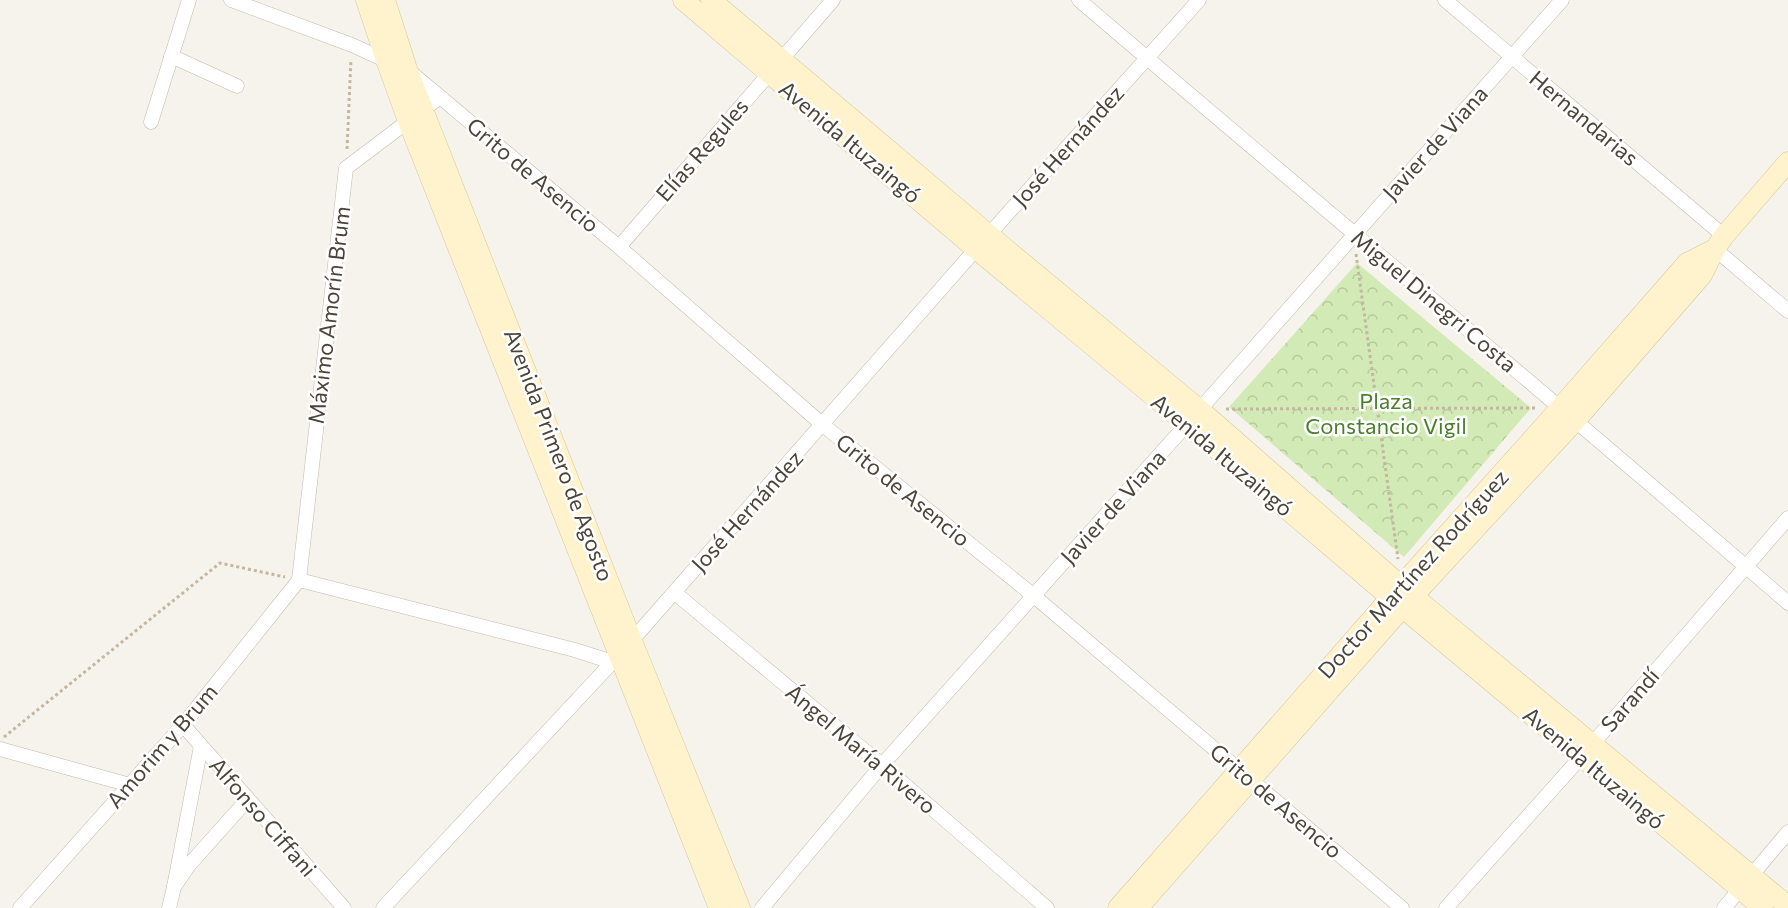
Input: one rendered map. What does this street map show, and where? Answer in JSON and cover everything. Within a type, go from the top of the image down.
[{"type":"street","points":[[151,122],[189,0]]},
{"type":"street","name":"Grito de Asencio","points":[[231,0],[352,45],[407,69],[619,247],[823,425],[1034,596],[1402,908]]},
{"type":"street","name":"Avenida Primero de Agosto","points":[[366,0],[386,60],[416,115],[719,908]]},
{"type":"street","name":"Avenida Primero de Agosto","points":[[385,0],[407,69],[416,115]]},
{"type":"street","name":"Avenida Ituzaingó","points":[[683,0],[775,66],[982,242],[1194,417],[1402,597],[1746,882],[1788,906]]},
{"type":"street","name":"Avenida Ituzaingó","points":[[711,0],[775,66]]},
{"type":"street","name":"Elías Regules","points":[[619,247],[833,0]]},
{"type":"street","name":"Miguel Dinegri Costa","points":[[1079,0],[1788,603]]},
{"type":"street","name":"José Hernández","points":[[383,908],[621,653],[982,242],[1199,0]]},
{"type":"street","name":"Hernandarias","points":[[1445,0],[1719,242],[1788,311]]},
{"type":"street","name":"Javier de Viana","points":[[762,908],[882,765],[1194,417],[1562,0]]},
{"type":"street","points":[[171,56],[237,86]]},
{"type":"street","points":[[346,168],[440,97]]},
{"type":"street","name":"Doctor Martínez Rodríguez","points":[[1118,908],[1245,775],[1568,414],[1687,262],[1719,242],[1788,162]]},
{"type":"street","name":"Máximo Amorín Brum","points":[[298,580],[346,168]]},
{"type":"street","name":"Sarandí","points":[[1446,908],[1587,751],[1788,518]]},
{"type":"street","points":[[298,580],[575,650],[621,653]]},
{"type":"street","name":"Amorim y Brum","points":[[20,908],[183,725],[298,580]]},
{"type":"street","name":"Ángel María Rivero","points":[[675,592],[882,765],[1047,908]]},
{"type":"street","name":"Avenida Primero de Agosto","points":[[621,653],[740,908]]},
{"type":"street","name":"Alfonso Ciffani","points":[[183,725],[344,908]]},
{"type":"street","points":[[169,908],[201,746]]},
{"type":"street","points":[[0,748],[130,785]]},
{"type":"street","name":"Doctor Martínez Rodríguez","points":[[1138,908],[1245,775]]},
{"type":"street","points":[[174,887],[189,865],[248,799]]},
{"type":"street","points":[[1724,908],[1788,832]]},
{"type":"street","name":"Avenida Ituzaingó","points":[[1746,882],[1763,908]]},
{"type":"path","points":[[346,168],[352,45]]},
{"type":"path","points":[[1354,234],[1402,597]]},
{"type":"path","points":[[1194,417],[1378,409],[1568,414]]},
{"type":"path","points":[[0,740],[220,562],[298,580]]},
{"type":"green space","name":"Plaza Constancio Vigil","points":[[1357,263],[1531,408],[1404,557],[1229,407]]}]
